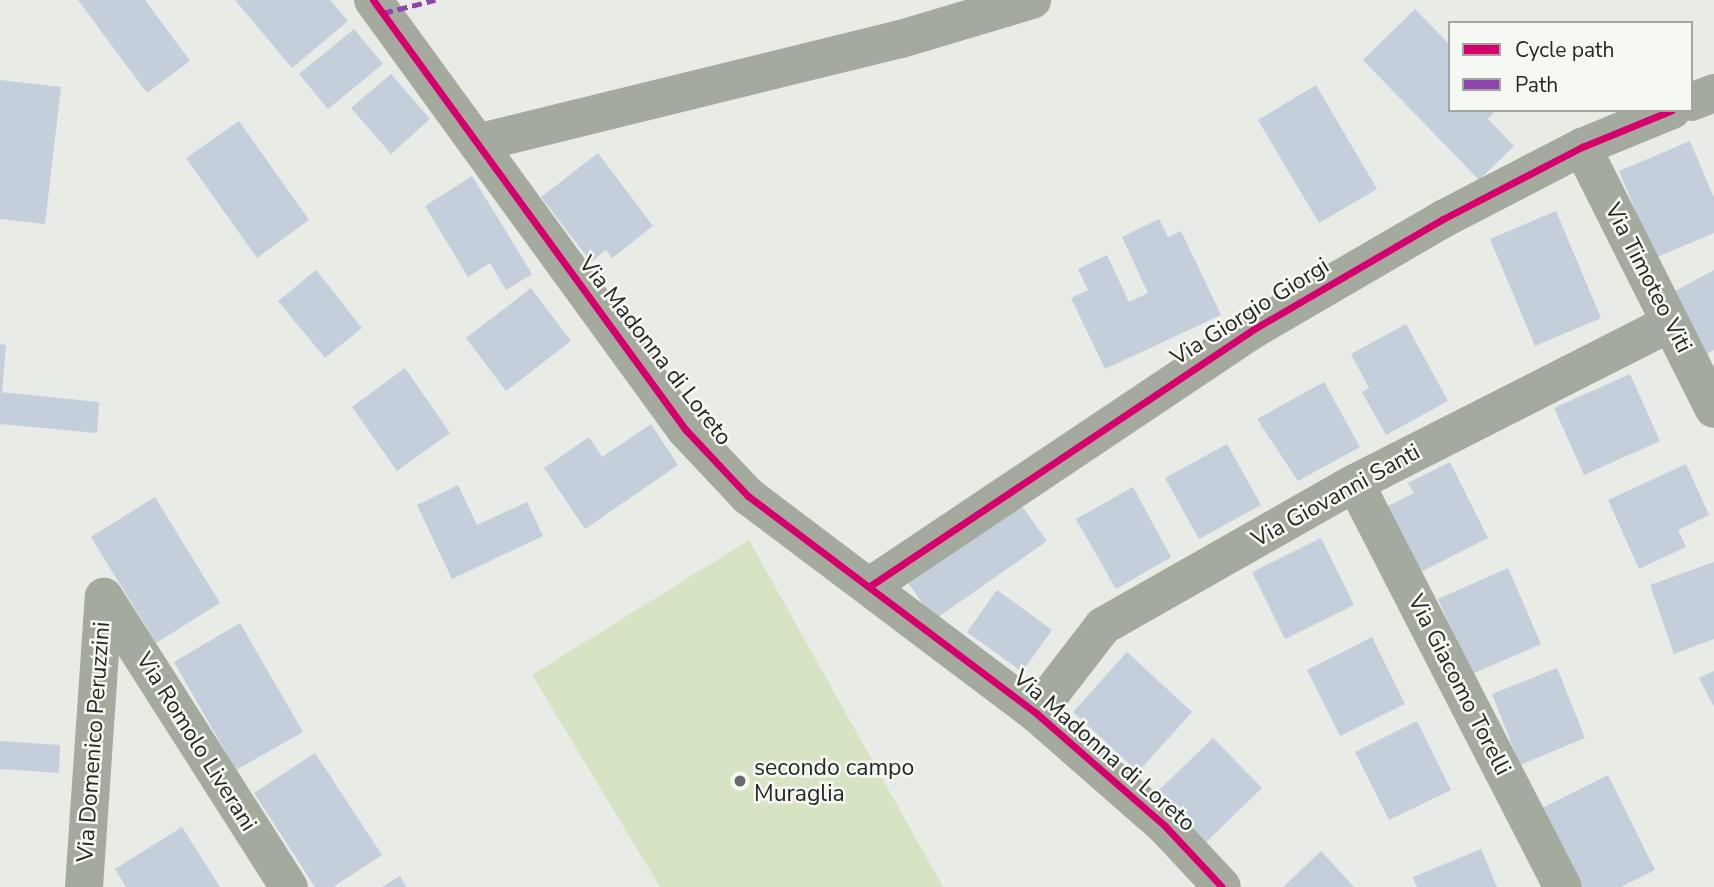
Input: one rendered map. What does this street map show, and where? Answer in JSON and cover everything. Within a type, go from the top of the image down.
[{"type":"street","name":"Via Madonna di Loreto","points":[[373,0],[685,429],[748,496],[1036,712],[1165,826],[1222,887]]},
{"type":"street","points":[[477,143],[1032,0]]},
{"type":"street","points":[[1693,101],[1714,93]]},
{"type":"street","name":"Via Giorgio Giorgi","points":[[870,586],[1254,329],[1582,147],[1667,112]]},
{"type":"street","name":"Via Timoteo Viti","points":[[1582,147],[1714,409]]},
{"type":"street","name":"Via Giovanni Santi","points":[[1036,712],[1103,626],[1355,483],[1670,323]]},
{"type":"street","name":"Via Giacomo Torelli","points":[[1355,483],[1563,887]]},
{"type":"street","name":"Via Domenico Peruzzini","points":[[84,887],[104,597]]},
{"type":"street","name":"Via Romolo Liverani","points":[[104,597],[289,887]]},
{"type":"green space","name":"secondo campo Muraglia","points":[[749,540],[943,887],[660,887],[532,675]]},
{"type":"building","points":[[78,0],[145,0],[190,61],[147,93]]},
{"type":"building","points":[[235,0],[330,0],[348,21],[292,68]]},
{"type":"building","points":[[1415,9],[1448,43],[1448,112],[1494,112],[1488,119],[1514,146],[1479,180],[1363,60]]},
{"type":"building","points":[[354,29],[383,64],[328,109],[299,74]]},
{"type":"building","points":[[391,74],[430,119],[391,154],[351,108]]},
{"type":"building","points":[[0,80],[61,87],[45,224],[0,219]]},
{"type":"building","points":[[1316,85],[1377,189],[1319,223],[1258,120]]},
{"type":"building","points":[[239,121],[309,220],[257,258],[186,158]]},
{"type":"building","points":[[1690,141],[1714,198],[1714,233],[1655,258],[1619,171]]},
{"type":"building","points":[[598,153],[653,226],[612,258],[606,250],[591,262],[541,197]]},
{"type":"building","points":[[472,176],[532,274],[506,290],[490,263],[468,277],[425,206]]},
{"type":"building","points":[[1556,211],[1601,318],[1535,346],[1490,239]]},
{"type":"building","points":[[1159,219],[1168,237],[1181,231],[1221,315],[1105,369],[1071,298],[1088,290],[1078,269],[1107,255],[1129,302],[1148,293],[1122,237]]},
{"type":"building","points":[[316,270],[362,328],[325,358],[278,301]]},
{"type":"building","points":[[1714,270],[1714,350],[1707,354],[1675,291]]},
{"type":"building","points":[[531,288],[571,341],[506,391],[466,338]]},
{"type":"building","points":[[1406,324],[1448,401],[1386,435],[1362,392],[1369,388],[1351,354]]},
{"type":"building","points":[[0,344],[6,345],[2,392],[0,392]]},
{"type":"building","points":[[405,368],[450,433],[397,471],[352,407]]},
{"type":"building","points":[[1630,374],[1660,441],[1584,475],[1554,408]]},
{"type":"building","points":[[1324,382],[1360,447],[1298,481],[1257,419]]},
{"type":"building","points":[[0,392],[99,402],[97,433],[0,424]]},
{"type":"building","points":[[651,424],[678,465],[585,529],[544,468],[589,437],[602,457]]},
{"type":"building","points":[[1227,444],[1261,505],[1199,539],[1165,478]]},
{"type":"building","points":[[1450,462],[1488,538],[1419,573],[1386,507],[1414,493],[1408,483]]},
{"type":"building","points":[[1686,464],[1709,515],[1678,530],[1686,547],[1639,569],[1608,500]]},
{"type":"building","points":[[458,485],[477,525],[527,502],[543,536],[452,579],[417,505]]},
{"type":"building","points":[[1133,487],[1171,557],[1116,589],[1076,519]]},
{"type":"building","points":[[155,497],[220,603],[156,643],[91,537]]},
{"type":"building","points":[[1019,502],[1047,541],[934,620],[907,581]]},
{"type":"building","points":[[1321,538],[1354,605],[1285,639],[1252,572]]},
{"type":"building","points":[[1714,562],[1714,639],[1674,654],[1650,585]]},
{"type":"building","points":[[1508,568],[1541,644],[1472,674],[1438,599]]},
{"type":"building","points":[[997,590],[1052,630],[1022,672],[967,632]]},
{"type":"building","points":[[240,623],[303,732],[236,770],[174,662]]},
{"type":"building","points":[[1372,637],[1405,704],[1340,736],[1307,670]]},
{"type":"building","points":[[1127,652],[1192,712],[1138,772],[1073,712]]},
{"type":"building","points":[[1557,668],[1585,738],[1520,765],[1492,694]]},
{"type":"building","points":[[1714,671],[1714,707],[1699,678]]},
{"type":"building","points":[[1417,721],[1451,790],[1389,820],[1355,752]]},
{"type":"building","points":[[1213,738],[1262,788],[1202,846],[1153,796]]},
{"type":"building","points":[[0,741],[60,745],[59,773],[0,769]]},
{"type":"building","points":[[315,753],[382,855],[333,887],[315,887],[254,793]]},
{"type":"building","points":[[1608,775],[1655,870],[1621,887],[1581,887],[1542,808]]},
{"type":"building","points":[[182,827],[220,887],[126,887],[115,869]]},
{"type":"building","points":[[1481,849],[1497,887],[1417,887],[1413,877]]},
{"type":"building","points":[[1321,851],[1354,887],[1283,887]]},
{"type":"building","points":[[400,876],[406,887],[382,887]]},
{"type":"marked path","points":[[383,13],[435,0]]},
{"type":"cycle path","points":[[373,0],[685,429],[748,496],[1036,713],[1165,826],[1222,887]]},
{"type":"cycle path","points":[[870,586],[1254,329],[1443,219],[1582,147],[1667,112]]},
{"type":"place","name":"secondo campo Muraglia","points":[[740,781]]}]
